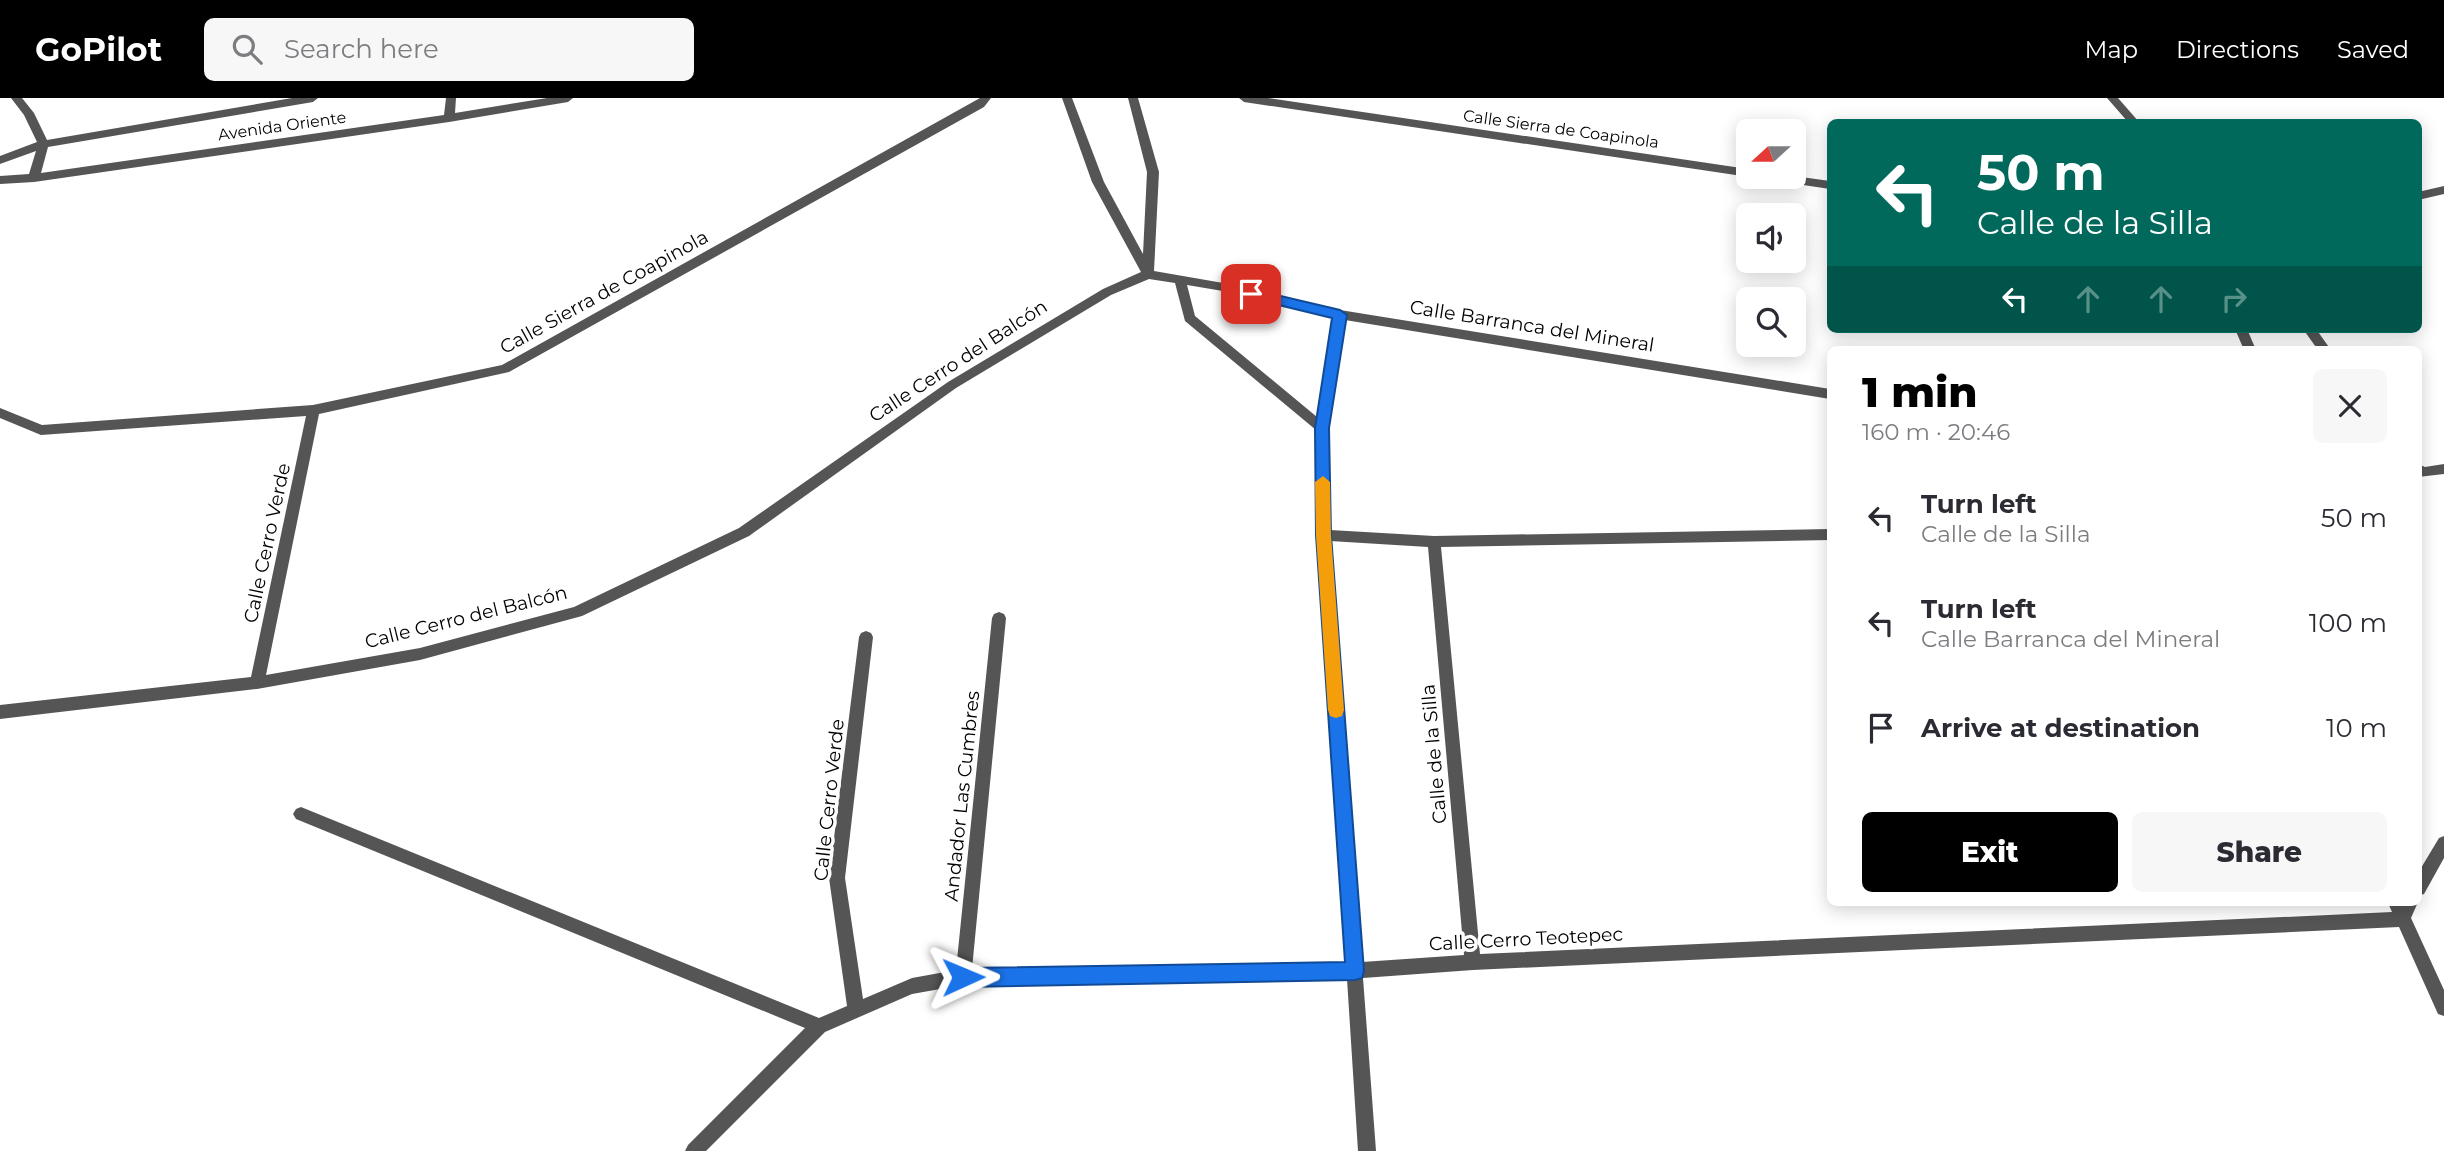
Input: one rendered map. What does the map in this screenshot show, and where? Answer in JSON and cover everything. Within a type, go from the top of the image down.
[{"type":"street","points":[[16,98],[29,113],[43,144],[34,178]]},
{"type":"street","name":"Avenida Oriente","points":[[0,160],[43,144],[313,98]]},
{"type":"street","points":[[449,118],[451,98]]},
{"type":"street","name":"Avenida Oriente","points":[[0,180],[34,178],[449,118],[568,98]]},
{"type":"street","name":"Calle Sierra de Coapinola","points":[[0,413],[41,430],[313,410],[505,369],[980,104],[986,98]]},
{"type":"street","points":[[1067,98],[1098,182],[1148,274]]},
{"type":"street","points":[[1133,98],[1153,172],[1148,274]]},
{"type":"street","name":"Calle Sierra de Coapinola","points":[[1244,98],[1736,171]]},
{"type":"street","points":[[2112,98],[2131,119]]},
{"type":"street","points":[[1806,181],[1827,185]]},
{"type":"street","points":[[2422,195],[2444,190]]},
{"type":"street","points":[[1148,274],[1180,279],[1189,318],[1322,428]]},
{"type":"street","name":"Calle Cerro del Balcón","points":[[0,712],[257,683],[420,654],[577,612],[744,532],[952,385],[1107,292],[1148,274]]},
{"type":"street","name":"Calle Barranca del Mineral","points":[[1180,279],[1340,315],[1827,394]]},
{"type":"street","points":[[1340,315],[1322,428],[1323,535],[1367,1151]]},
{"type":"street","name":"Calle Cerro Verde","points":[[257,683],[313,410]]},
{"type":"street","points":[[2422,471],[2444,469]]},
{"type":"street","points":[[1323,535],[1434,542],[1827,534]]},
{"type":"street","name":"Calle de la Silla","points":[[1434,542],[1473,962]]},
{"type":"street","name":"Andador Las Cumbres","points":[[963,977],[999,618]]},
{"type":"street","name":"Calle Cerro Verde","points":[[856,1009],[837,878],[866,637]]},
{"type":"street","points":[[301,814],[819,1026]]},
{"type":"street","points":[[2422,882],[2444,843]]},
{"type":"street","points":[[2399,911],[2444,1008]]},
{"type":"street","name":"Calle Cerro Teotepec","points":[[694,1151],[819,1026],[912,986],[963,977],[1355,971],[1473,962],[2399,911]]},
{"type":"slow traffic","points":[[1323,482],[1323,535],[1336,710]]},
{"type":"route","points":[[963,977],[1355,971],[1323,535],[1322,428],[1340,315],[1251,294]]}]
